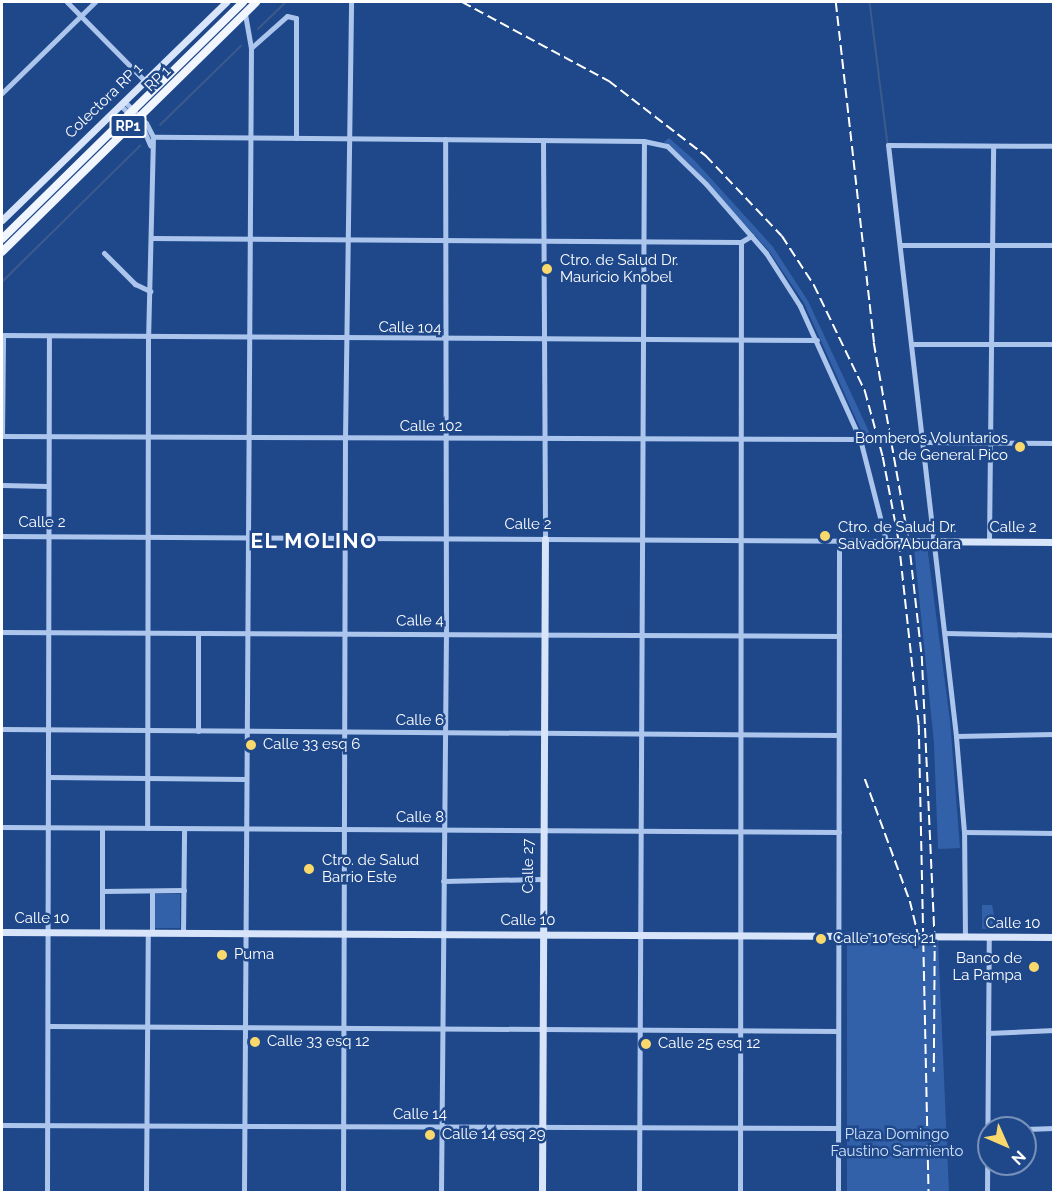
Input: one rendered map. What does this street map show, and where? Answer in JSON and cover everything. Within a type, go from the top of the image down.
[{"type":"main road","name":"RP 1","points":[[2,239],[243,2]]},
{"type":"main road","name":"RP 1","points":[[2,252],[256,2]]},
{"type":"street","points":[[67,2],[145,81]]},
{"type":"street","points":[[2,93],[95,2]]},
{"type":"street","name":"Colectora RP 1","points":[[2,220],[226,2]]},
{"type":"street","points":[[343,1192],[345,438],[351,2]]},
{"type":"street","points":[[244,1192],[246,436],[251,137],[251,48],[245,13]]},
{"type":"street","points":[[251,48],[287,16],[296,18],[296,138]]},
{"type":"street","points":[[235,23],[249,33]]},
{"type":"street","points":[[122,103],[153,137],[147,436],[147,828]]},
{"type":"street","points":[[137,117],[151,147]]},
{"type":"street","points":[[153,137],[644,141],[660,143],[688,165],[751,236],[794,296],[817,340],[860,439],[886,541]]},
{"type":"street","points":[[441,1192],[446,633],[445,139]]},
{"type":"street","points":[[543,140],[545,539]]},
{"type":"street","points":[[639,1192],[641,831],[644,734],[641,634],[644,540],[642,340],[644,141]]},
{"type":"street","points":[[965,937],[964,832],[956,736],[936,542],[888,145],[1053,146]]},
{"type":"street","points":[[989,542],[990,245],[993,146]]},
{"type":"street","points":[[151,238],[741,242],[751,236]]},
{"type":"street","points":[[740,1192],[743,540],[741,242]]},
{"type":"street","points":[[900,245],[1053,245]]},
{"type":"street","points":[[104,253],[135,284],[150,291]]},
{"type":"street","points":[[2,335],[2,436]]},
{"type":"street","name":"Calle 104","points":[[2,335],[49,338],[817,340]]},
{"type":"street","points":[[47,1192],[50,1026],[47,536],[49,338]]},
{"type":"street","points":[[912,344],[1053,344]]},
{"type":"street","name":"Calle 102","points":[[2,436],[860,439]]},
{"type":"street","points":[[924,442],[1053,443]]},
{"type":"street","points":[[2,485],[47,486]]},
{"type":"street","name":"Calle 2","points":[[2,536],[1053,542]]},
{"type":"street","name":"Calle 27","points":[[542,1192],[545,539]]},
{"type":"street","points":[[838,1192],[839,541]]},
{"type":"street","name":"Calle 4","points":[[2,632],[245,634],[544,632],[839,636]]},
{"type":"street","points":[[198,633],[198,731]]},
{"type":"street","points":[[945,633],[1053,635]]},
{"type":"street","name":"Calle 6","points":[[2,729],[838,735]]},
{"type":"street","points":[[956,736],[1053,734]]},
{"type":"street","points":[[49,777],[244,779]]},
{"type":"street","name":"Calle 8","points":[[2,827],[839,832]]},
{"type":"street","points":[[102,828],[102,933]]},
{"type":"street","points":[[183,933],[184,829]]},
{"type":"street","points":[[964,832],[1053,833]]},
{"type":"street","points":[[443,881],[542,879]]},
{"type":"street","points":[[102,891],[184,890]]},
{"type":"street","points":[[146,1192],[147,1026],[152,891]]},
{"type":"street","name":"Calle 10","points":[[2,932],[1053,937]]},
{"type":"street","points":[[988,1116],[989,937]]},
{"type":"street","points":[[50,1026],[838,1031]]},
{"type":"street","points":[[988,1033],[1053,1030]]},
{"type":"street","name":"Calle 14","points":[[2,1125],[838,1128]]},
{"type":"street","points":[[1037,1129],[1053,1128]]},
{"type":"street","points":[[987,1176],[987,1192]]},
{"type":"green space","points":[[669,138],[694,160],[773,247],[808,301],[871,436],[864,437],[804,303],[769,251],[690,164],[664,142]]},
{"type":"green space","points":[[927,546],[950,721],[960,848],[938,849],[934,743],[914,547]]},
{"type":"green space","points":[[154,894],[180,894],[180,928],[154,928]]},
{"type":"green space","points":[[982,905],[992,905],[997,929],[982,929]]},
{"type":"green space","name":"Plaza Domingo Faustino Sarmiento","points":[[847,940],[938,940],[949,1192],[847,1192]]},
{"type":"waterway","points":[[258,29],[286,2]]},
{"type":"waterway","points":[[870,2],[888,144]]},
{"type":"waterway","points":[[160,125],[241,46]]},
{"type":"waterway","points":[[2,282],[140,146]]},
{"type":"railway","points":[[462,2],[609,81],[706,156],[782,236],[814,285],[865,391],[883,457],[899,542],[919,725],[929,1192]]},
{"type":"railway","points":[[836,2],[874,343],[909,541],[922,656],[935,937],[934,1072]]},
{"type":"railway","points":[[865,779],[910,901],[920,942]]},
{"type":"place","name":"Ctro. de Salud Dr. Mauricio Knobel","points":[[547,269]]},
{"type":"place","name":"Bomberos Voluntarios de General Pico","points":[[1020,447]]},
{"type":"place","name":"Ctro. de Salud Dr. Salvador Abudara","points":[[825,536]]},
{"type":"place","name":"Calle 33 esq 6","points":[[251,745]]},
{"type":"place","name":"Ctro. de Salud Barrio Este","points":[[309,869]]},
{"type":"place","name":"Calle 10 esq 21","points":[[821,939]]},
{"type":"place","name":"Puma","points":[[222,955]]},
{"type":"place","name":"Banco de La Pampa","points":[[1034,967]]},
{"type":"place","name":"Calle 33 esq 12","points":[[255,1042]]},
{"type":"place","name":"Calle 25 esq 12","points":[[646,1044]]},
{"type":"place","name":"Calle 14 esq 29","points":[[430,1135]]},
{"type":"district","name":"EL MOLINO","points":[[314,541]]}]
